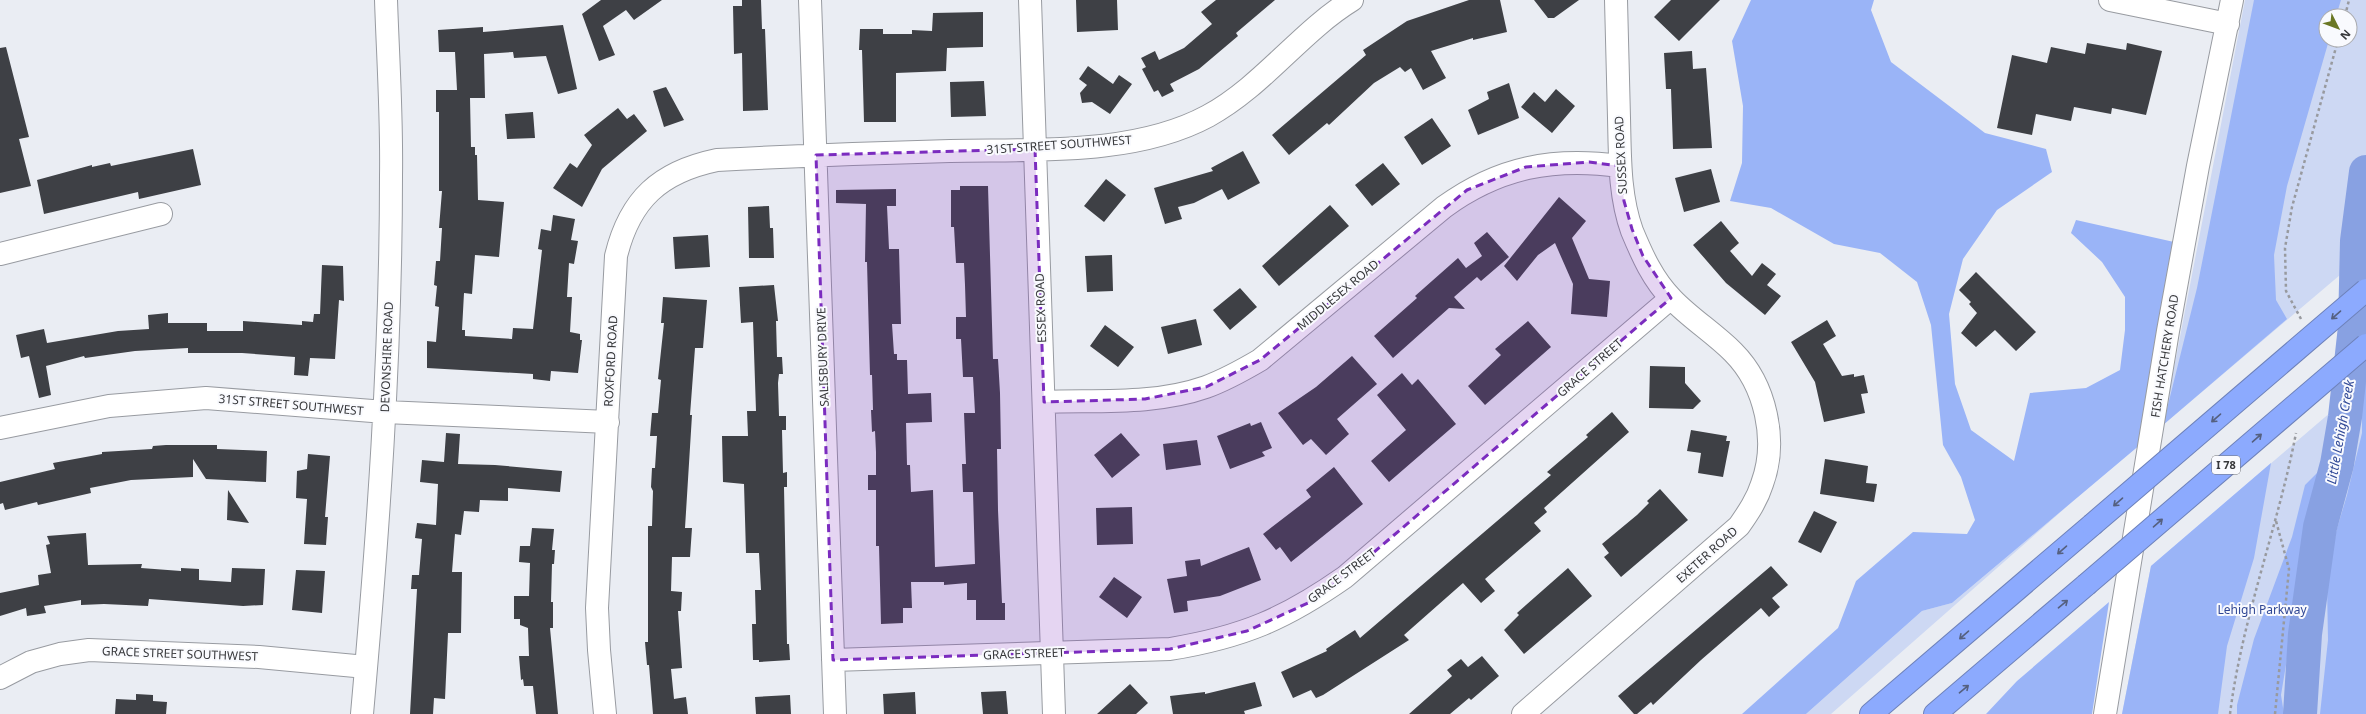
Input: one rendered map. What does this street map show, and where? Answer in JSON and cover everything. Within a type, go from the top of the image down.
[{"type":"highway","points":[[1871,714],[2366,290]]},
{"type":"highway","name":"I 78","points":[[1935,714],[2366,345]]},
{"type":"street","name":"DEVONSHIRE ROAD","points":[[362,714],[385,412],[391,174],[386,0]]},
{"type":"street","name":"SALISBURY DRIVE","points":[[810,0],[835,714]]},
{"type":"street","name":"ESSEX ROAD","points":[[1030,0],[1051,653]]},
{"type":"street","name":"31ST STREET SOUTHWEST","points":[[816,155],[1035,149],[1118,144],[1149,138],[1186,126],[1209,115],[1236,97],[1318,26],[1352,0]]},
{"type":"street","name":"SUSSEX ROAD","points":[[1616,0],[1620,166],[1624,201],[1632,229],[1650,269],[1671,298]]},
{"type":"street","points":[[2110,0],[2228,24]]},
{"type":"street","name":"FISH HATCHERY ROAD","points":[[2105,714],[2170,323],[2198,166],[2232,0]]},
{"type":"street","name":"ROXFORD ROAD","points":[[605,714],[597,608],[616,256],[621,234],[631,214],[642,198],[660,182],[676,172],[694,165],[717,160],[816,155]]},
{"type":"street","name":"MIDDLESEX ROAD","points":[[1044,402],[1145,399],[1176,395],[1206,387],[1234,375],[1260,360],[1444,206],[1467,190],[1496,176],[1526,167],[1557,162],[1589,162],[1620,166]]},
{"type":"street","points":[[0,254],[161,214]]},
{"type":"street","name":"GRACE STREET","points":[[833,660],[1170,649],[1204,644],[1247,632],[1308,602],[1345,577],[1671,298]]},
{"type":"street","name":"EXETER ROAD","points":[[1523,714],[1739,526],[1750,509],[1763,483],[1768,461],[1769,439],[1767,416],[1758,391],[1748,371],[1734,353],[1671,298]]},
{"type":"street","name":"31ST STREET SOUTHWEST","points":[[1,425],[109,406],[206,398],[385,412],[608,422]]},
{"type":"street","name":"GRACE STREET SOUTHWEST","points":[[0,678],[31,662],[60,654],[89,650],[259,657],[366,667]]},
{"type":"street","points":[[1051,653],[1054,714]]},
{"type":"path","points":[[2275,714],[2289,569],[2276,521]]},
{"type":"highlighted area","points":[[1035,149],[1044,402],[1145,399],[1206,387],[1260,360],[1467,190],[1526,167],[1589,162],[1620,166],[1624,201],[1632,229],[1643,256],[1671,298],[1345,577],[1308,603],[1247,631],[1170,649],[833,660],[816,155]]},
{"type":"green space","points":[[2245,0],[2366,0],[2366,253],[2163,425]]},
{"type":"green space","name":"Lehigh Parkway","points":[[2366,382],[2366,714],[2122,714],[2151,566]]},
{"type":"green space","points":[[2072,502],[1831,714],[1806,714],[1922,611],[1952,603]]},
{"type":"shaded area","points":[[1751,0],[1874,0],[1871,10],[1891,62],[1985,133],[2046,149],[2052,172],[1997,210],[1963,259],[1949,314],[1955,384],[1971,430],[2014,461],[2030,393],[2086,388],[2120,370],[2125,330],[2125,297],[2102,262],[2071,233],[2076,220],[2174,242],[2141,444],[1952,603],[1922,611],[1806,714],[1742,714],[1838,628],[1856,581],[1913,532],[1967,534],[1975,520],[1961,477],[1943,445],[1931,325],[1917,282],[1880,253],[1834,244],[1771,208],[1730,201],[1742,163],[1743,106],[1732,41]]},
{"type":"shaded area","points":[[2254,0],[2341,0],[2338,8],[2318,8],[2318,48],[2327,48],[2287,186],[2274,255],[2276,300],[2287,319],[2163,425],[2197,288]]},
{"type":"shaded area","points":[[2366,382],[2366,714],[2320,714],[2328,640],[2327,586],[2336,532],[2347,495],[2362,433],[2362,385]]},
{"type":"shaded area","points":[[2271,463],[2254,558],[2227,646],[2218,714],[2122,714],[2151,566]]},
{"type":"shaded area","points":[[2318,472],[2281,695],[2284,714],[2237,714],[2237,705],[2254,639],[2292,537],[2305,485]]},
{"type":"shaded area","points":[[2109,602],[2092,714],[1986,714],[2017,681]]},
{"type":"building","points":[[601,0],[662,0],[634,20],[626,10],[603,26],[615,55],[599,61],[582,14]]},
{"type":"building","points":[[742,0],[761,0],[762,29],[765,29],[768,110],[743,111],[742,53],[734,54],[733,6],[742,6]]},
{"type":"building","points":[[1076,0],[1117,0],[1118,30],[1077,32]]},
{"type":"building","points":[[1216,0],[1275,0],[1236,33],[1238,36],[1199,69],[1170,84],[1174,91],[1162,97],[1158,90],[1154,92],[1142,69],[1146,67],[1141,58],[1155,51],[1159,60],[1184,48],[1212,24],[1201,12]]},
{"type":"building","points":[[1469,0],[1500,0],[1507,32],[1473,40],[1473,38],[1431,51],[1446,78],[1423,90],[1411,68],[1405,72],[1400,67],[1374,83],[1329,125],[1327,123],[1289,155],[1272,135],[1366,55],[1363,50],[1407,21]]},
{"type":"building","points":[[1534,0],[1579,0],[1554,18],[1548,18]]},
{"type":"building","points":[[1671,0],[1720,0],[1679,41],[1654,17]]},
{"type":"building","points":[[983,12],[983,47],[947,48],[946,71],[896,73],[896,122],[864,122],[862,50],[859,50],[860,29],[883,29],[883,34],[912,34],[912,30],[932,31],[933,13]]},
{"type":"building","points":[[563,25],[577,89],[558,94],[546,56],[514,58],[513,52],[484,54],[485,98],[470,98],[471,147],[475,147],[475,155],[477,155],[478,200],[504,202],[499,257],[475,255],[472,294],[464,293],[462,330],[465,330],[465,336],[512,339],[513,328],[533,329],[542,250],[538,249],[541,229],[551,231],[553,215],[575,219],[571,240],[578,241],[574,264],[569,263],[567,297],[572,297],[570,332],[580,334],[580,340],[582,340],[578,373],[551,371],[550,381],[533,379],[533,374],[427,368],[427,341],[436,342],[439,307],[435,306],[437,286],[434,285],[436,261],[440,261],[442,228],[439,228],[442,191],[439,191],[439,112],[436,112],[436,90],[457,90],[455,52],[439,52],[438,30],[483,27],[483,32]]},
{"type":"building","points":[[2087,43],[2126,50],[2127,43],[2162,51],[2146,115],[2112,108],[2111,114],[2074,107],[2071,121],[2036,114],[2032,135],[1997,128],[2012,55],[2047,63],[2051,47],[2085,54]]},
{"type":"building","points":[[6,47],[29,137],[19,139],[31,186],[0,193],[0,48]]},
{"type":"building","points":[[1692,51],[1693,69],[1706,68],[1712,148],[1673,149],[1671,89],[1666,89],[1664,53]]},
{"type":"building","points":[[1088,66],[1113,84],[1119,75],[1132,84],[1110,114],[1092,102],[1082,103],[1080,93],[1087,85],[1079,79]]},
{"type":"building","points":[[984,81],[986,116],[951,117],[950,82]]},
{"type":"building","points":[[1509,83],[1519,118],[1478,135],[1468,110],[1489,99],[1487,92]]},
{"type":"building","points":[[666,87],[684,120],[664,127],[653,91]]},
{"type":"building","points":[[1556,89],[1575,106],[1552,133],[1521,107],[1534,92],[1545,102]]},
{"type":"building","points":[[618,108],[627,119],[634,114],[647,131],[602,169],[582,207],[553,188],[570,163],[577,168],[592,145],[584,135]]},
{"type":"building","points":[[533,112],[535,138],[507,139],[505,114]]},
{"type":"building","points":[[1432,118],[1451,146],[1422,165],[1404,137]]},
{"type":"building","points":[[193,149],[201,185],[139,199],[138,192],[44,214],[37,180],[92,165],[92,167],[110,163],[111,166]]},
{"type":"building","points":[[1243,151],[1260,183],[1228,200],[1222,189],[1194,203],[1178,207],[1182,219],[1165,224],[1154,188],[1213,171],[1211,168]]},
{"type":"building","points":[[1383,163],[1400,184],[1372,206],[1355,185]]},
{"type":"building","points":[[1711,169],[1720,202],[1684,212],[1675,178]]},
{"type":"building","points":[[1106,179],[1126,195],[1104,222],[1084,206]]},
{"type":"building","points":[[960,186],[988,186],[993,359],[998,359],[1000,393],[1001,449],[997,449],[998,510],[1002,603],[1005,603],[1005,620],[976,620],[976,600],[967,600],[967,583],[944,585],[944,582],[911,582],[912,608],[903,608],[903,623],[881,624],[879,546],[876,546],[876,490],[868,490],[868,475],[876,475],[876,452],[875,431],[872,432],[872,375],[870,375],[867,262],[865,262],[866,204],[836,203],[836,190],[896,189],[896,206],[887,206],[889,249],[899,249],[901,324],[892,324],[894,354],[897,354],[897,360],[907,360],[908,394],[931,393],[932,422],[906,423],[907,465],[910,465],[911,492],[933,490],[935,567],[975,564],[973,492],[963,492],[962,464],[966,464],[964,413],[975,413],[973,377],[963,377],[961,339],[956,339],[956,317],[966,317],[965,285],[964,263],[956,263],[954,227],[951,227],[951,190],[960,190]]},
{"type":"building","points":[[1559,197],[1586,221],[1572,238],[1589,279],[1610,281],[1607,317],[1571,314],[1573,284],[1555,243],[1538,255],[1517,281],[1504,266]]},
{"type":"building","points":[[1330,205],[1349,226],[1279,286],[1262,266]]},
{"type":"building","points":[[769,206],[770,228],[773,228],[774,258],[749,258],[748,207]]},
{"type":"building","points":[[1721,221],[1739,243],[1730,251],[1752,276],[1762,263],[1776,274],[1767,285],[1781,296],[1765,315],[1726,283],[1693,245]]},
{"type":"building","points":[[1487,232],[1509,257],[1481,281],[1477,277],[1454,297],[1465,309],[1449,308],[1393,358],[1374,336],[1417,298],[1415,296],[1458,258],[1466,268],[1482,256],[1474,243]]},
{"type":"building","points":[[708,235],[710,267],[675,269],[673,237]]},
{"type":"building","points":[[1112,255],[1113,291],[1087,292],[1085,256]]},
{"type":"building","points":[[322,265],[343,266],[344,301],[339,300],[335,359],[310,358],[308,376],[294,375],[295,357],[242,353],[188,353],[188,348],[135,351],[85,358],[84,356],[46,366],[51,395],[39,398],[29,356],[21,358],[16,335],[44,329],[47,343],[118,331],[149,329],[148,315],[168,313],[168,323],[207,323],[207,331],[243,331],[243,321],[302,325],[302,321],[313,322],[314,314],[320,314]]},
{"type":"building","points":[[1976,272],[2036,332],[2016,351],[1995,330],[1976,347],[1961,333],[1977,313],[1969,304],[1971,302],[1959,290]]},
{"type":"building","points":[[774,285],[778,321],[776,321],[777,357],[782,357],[783,374],[779,374],[778,383],[779,416],[786,416],[786,430],[782,430],[783,473],[787,472],[787,487],[784,487],[787,644],[789,644],[790,660],[759,662],[759,660],[753,660],[752,624],[756,624],[755,590],[761,590],[759,553],[746,553],[744,484],[723,482],[722,436],[748,436],[747,411],[756,411],[753,322],[741,323],[739,287]]},
{"type":"building","points":[[1240,288],[1257,307],[1230,330],[1213,310]]},
{"type":"building","points":[[663,297],[707,300],[703,348],[695,348],[690,415],[692,415],[685,528],[692,528],[690,557],[672,557],[671,591],[682,592],[681,611],[678,611],[682,668],[671,669],[674,699],[686,697],[688,714],[653,714],[649,665],[647,665],[645,642],[648,642],[648,526],[652,526],[652,468],[655,468],[657,436],[650,436],[652,413],[658,413],[661,380],[658,379],[664,323],[661,323]]},
{"type":"building","points":[[1196,319],[1202,345],[1168,354],[1161,327]]},
{"type":"building","points":[[1827,320],[1836,336],[1823,344],[1842,376],[1854,374],[1854,377],[1864,375],[1868,393],[1861,394],[1865,413],[1824,422],[1815,382],[1791,342]]},
{"type":"building","points":[[1528,321],[1551,347],[1485,405],[1468,386],[1501,355],[1495,349]]},
{"type":"building","points":[[1105,325],[1134,347],[1118,367],[1090,346]]},
{"type":"building","points":[[1352,356],[1377,384],[1337,419],[1349,434],[1326,455],[1311,439],[1303,445],[1278,413],[1316,387]]},
{"type":"building","points":[[1650,366],[1685,367],[1685,383],[1701,401],[1693,409],[1649,408]]},
{"type":"building","points":[[1402,373],[1412,385],[1418,379],[1456,424],[1389,482],[1371,461],[1406,430],[1377,395]]},
{"type":"building","points":[[1612,412],[1629,432],[1544,508],[1547,512],[1534,523],[1541,531],[1485,579],[1495,591],[1481,603],[1463,583],[1404,635],[1409,640],[1323,695],[1316,698],[1311,690],[1293,698],[1281,672],[1327,651],[1326,649],[1355,630],[1360,638],[1551,475],[1547,472],[1588,437],[1586,435]]},
{"type":"building","points":[[1261,422],[1272,448],[1262,452],[1265,456],[1230,469],[1217,436],[1250,423],[1251,426]]},
{"type":"building","points":[[1691,430],[1727,436],[1726,441],[1730,441],[1723,477],[1698,473],[1701,453],[1687,451]]},
{"type":"building","points":[[446,433],[460,434],[458,464],[495,465],[562,471],[560,492],[508,488],[508,501],[480,500],[479,512],[464,511],[461,535],[455,534],[452,572],[462,572],[461,633],[448,633],[445,699],[434,698],[433,714],[410,714],[417,589],[411,589],[412,575],[419,575],[422,539],[415,538],[417,523],[436,525],[438,484],[420,482],[422,460],[444,462]]},
{"type":"building","points":[[1121,433],[1140,455],[1112,478],[1094,455]]},
{"type":"building","points":[[1197,440],[1201,465],[1166,470],[1163,444]]},
{"type":"building","points":[[217,445],[217,449],[267,451],[266,482],[206,479],[193,459],[193,477],[131,480],[90,488],[91,493],[38,505],[37,502],[5,510],[3,503],[0,504],[0,482],[55,469],[53,463],[102,454],[102,452],[152,449],[153,446]]},
{"type":"building","points":[[308,454],[330,456],[325,517],[328,517],[326,545],[304,544],[307,499],[296,498],[297,471],[307,469]]},
{"type":"building","points":[[1825,459],[1868,466],[1866,483],[1877,484],[1874,502],[1820,494]]},
{"type":"building","points":[[1334,467],[1363,504],[1291,562],[1280,547],[1276,550],[1263,534],[1311,497],[1306,490]]},
{"type":"building","points":[[1660,489],[1688,520],[1621,577],[1604,557],[1609,553],[1602,544],[1637,515],[1649,503],[1647,501]]},
{"type":"building","points":[[228,490],[249,523],[227,520]]},
{"type":"building","points":[[1132,507],[1133,544],[1097,545],[1096,508]]},
{"type":"building","points":[[1814,511],[1837,522],[1821,553],[1798,542]]},
{"type":"building","points":[[532,528],[554,529],[552,550],[555,550],[554,564],[552,564],[551,602],[553,602],[553,628],[550,628],[558,714],[536,714],[533,686],[524,686],[523,679],[521,680],[519,656],[529,656],[528,628],[520,625],[520,619],[514,619],[514,596],[529,596],[530,563],[519,562],[520,546],[530,546]]},
{"type":"building","points":[[86,533],[88,565],[142,564],[141,568],[181,571],[181,568],[199,569],[199,580],[231,582],[232,568],[265,569],[263,605],[243,606],[149,599],[148,606],[104,604],[81,605],[81,600],[44,606],[46,613],[27,616],[26,608],[0,616],[0,593],[39,585],[38,575],[51,573],[46,545],[50,544],[47,536]]},
{"type":"building","points":[[1249,547],[1261,580],[1220,596],[1187,601],[1188,611],[1174,613],[1167,579],[1187,576],[1185,561],[1200,559],[1201,566]]},
{"type":"building","points":[[1771,566],[1788,585],[1772,598],[1780,607],[1769,617],[1761,608],[1701,660],[1653,705],[1651,702],[1637,714],[1634,714],[1618,696]]},
{"type":"building","points":[[1568,568],[1592,596],[1524,654],[1504,630],[1519,615],[1517,613]]},
{"type":"building","points":[[296,570],[325,571],[322,613],[292,610]]},
{"type":"building","points":[[1114,577],[1142,597],[1127,618],[1099,597]]},
{"type":"building","points":[[1482,656],[1499,676],[1471,700],[1469,698],[1450,714],[1409,714],[1452,676],[1447,670],[1461,659],[1468,667]]},
{"type":"building","points":[[1255,682],[1262,706],[1244,711],[1245,714],[1173,714],[1170,696],[1205,692],[1205,694]]},
{"type":"building","points":[[1130,684],[1148,703],[1136,714],[1097,714]]},
{"type":"building","points":[[1006,691],[1008,714],[983,714],[981,692]]},
{"type":"building","points":[[915,692],[916,714],[884,714],[883,694]]},
{"type":"building","points":[[136,694],[153,695],[153,701],[167,702],[166,714],[115,714],[116,699],[136,700]]},
{"type":"building","points":[[790,695],[791,714],[756,714],[755,697]]},
{"type":"waterway","name":"Little Lehigh Creek","points":[[2300,714],[2305,634],[2320,527],[2337,464],[2345,417],[2355,327],[2357,241],[2366,172]]}]
